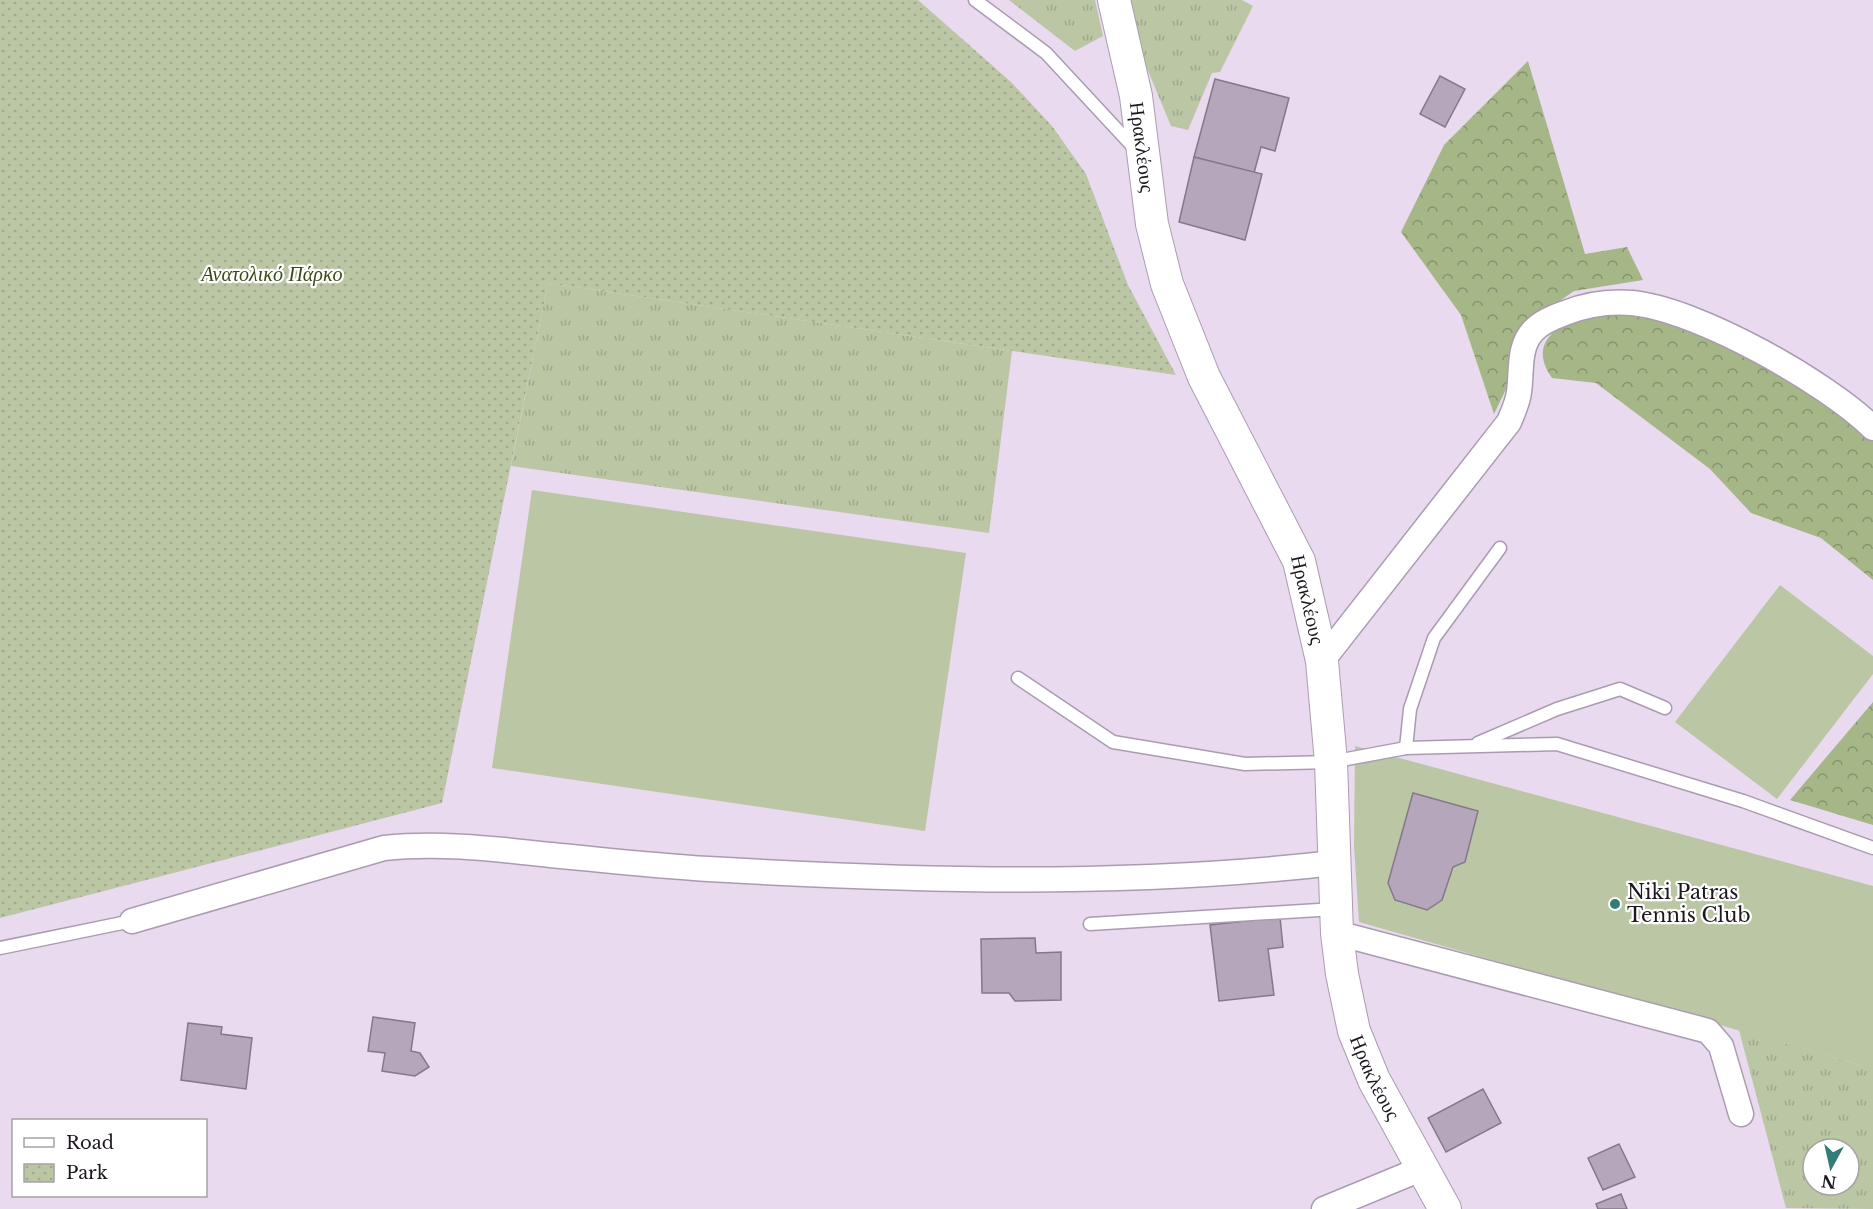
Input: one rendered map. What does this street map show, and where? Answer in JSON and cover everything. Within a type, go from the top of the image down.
[{"type":"street","name":"Ηρακλέους","points":[[1114,0],[1136,96],[1152,224],[1167,284],[1204,377],[1299,561],[1322,661],[1331,762],[1336,921],[1347,999],[1363,1056],[1421,1169],[1445,1209]]},
{"type":"street","points":[[1322,661],[1509,422],[1519,393],[1526,342],[1536,328],[1561,315],[1592,304],[1610,302],[1634,303],[1674,313],[1729,337],[1796,372],[1835,396],[1873,428]]},
{"type":"street","points":[[132,921],[384,848],[416,844],[483,847],[707,869],[983,880],[1176,877],[1334,863]]},
{"type":"street","points":[[1336,921],[1708,1031],[1721,1046],[1741,1114]]},
{"type":"street","points":[[1324,1209],[1421,1169]]},
{"type":"lane","points":[[975,0],[1046,53],[1144,158]]},
{"type":"lane","points":[[1406,748],[1410,710],[1434,638],[1500,548]]},
{"type":"lane","points":[[1018,678],[1113,742],[1245,764],[1331,762],[1406,748],[1557,744],[1743,801],[1873,848]]},
{"type":"lane","points":[[1472,746],[1557,709],[1620,689],[1665,708]]},
{"type":"lane","points":[[0,948],[132,921]]},
{"type":"lane","points":[[1090,924],[1336,921]]},
{"type":"green space","name":"Ανατολικό Πάρκο","points":[[0,0],[918,0],[1011,82],[1052,126],[1086,174],[1128,285],[1176,375],[548,283],[442,803],[0,918]]},
{"type":"green space","points":[[1009,0],[1095,0],[1103,36],[1075,51]]},
{"type":"green space","points":[[1125,0],[1242,0],[1253,6],[1220,72],[1212,73],[1188,130],[1171,126],[1134,37]]},
{"type":"green space","points":[[1528,61],[1585,254],[1627,247],[1643,280],[1574,291],[1532,320],[1509,383],[1494,414],[1461,315],[1401,232],[1444,145]]},
{"type":"green space","points":[[548,283],[1012,351],[989,533],[511,466]]},
{"type":"green space","points":[[1593,310],[1648,311],[1796,377],[1873,434],[1873,580],[1821,538],[1751,513],[1710,469],[1596,383],[1552,378],[1545,365],[1543,353],[1545,343],[1560,327]]},
{"type":"green space","points":[[532,490],[966,553],[925,831],[492,768]]},
{"type":"green space","points":[[1780,585],[1873,656],[1873,674],[1777,799],[1675,722]]},
{"type":"green space","points":[[1873,702],[1873,825],[1790,800]]},
{"type":"green space","name":"Niki Patras Tennis Club","points":[[1355,746],[1873,886],[1873,1065],[1860,1065],[1359,922],[1354,846]]},
{"type":"green space","points":[[1739,1030],[1860,1065],[1873,1065],[1873,1209],[1786,1208]]},
{"type":"building","points":[[1440,76],[1465,89],[1445,127],[1420,114]]},
{"type":"building","points":[[1215,79],[1289,98],[1275,151],[1261,147],[1254,173],[1194,157]]},
{"type":"building","points":[[1194,157],[1262,174],[1245,240],[1179,222]]},
{"type":"building","points":[[1413,793],[1478,811],[1465,862],[1453,867],[1442,900],[1427,910],[1395,900],[1388,883]]},
{"type":"building","points":[[1280,917],[1283,947],[1268,949],[1274,995],[1219,1001],[1210,925]]},
{"type":"building","points":[[1035,938],[1036,953],[1061,952],[1061,1000],[1015,1001],[1009,993],[982,993],[981,939]]},
{"type":"building","points":[[373,1017],[415,1023],[411,1051],[420,1053],[429,1067],[415,1076],[382,1071],[385,1053],[368,1051]]},
{"type":"building","points":[[188,1023],[222,1027],[221,1034],[252,1038],[246,1089],[181,1080]]},
{"type":"building","points":[[1483,1089],[1501,1123],[1446,1152],[1428,1118]]},
{"type":"building","points":[[1619,1144],[1635,1177],[1603,1190],[1588,1158]]},
{"type":"building","points":[[1621,1194],[1627,1209],[1598,1209],[1596,1204]]},
{"type":"place","name":"Niki Patras Tennis Club","points":[[1615,904]]}]
